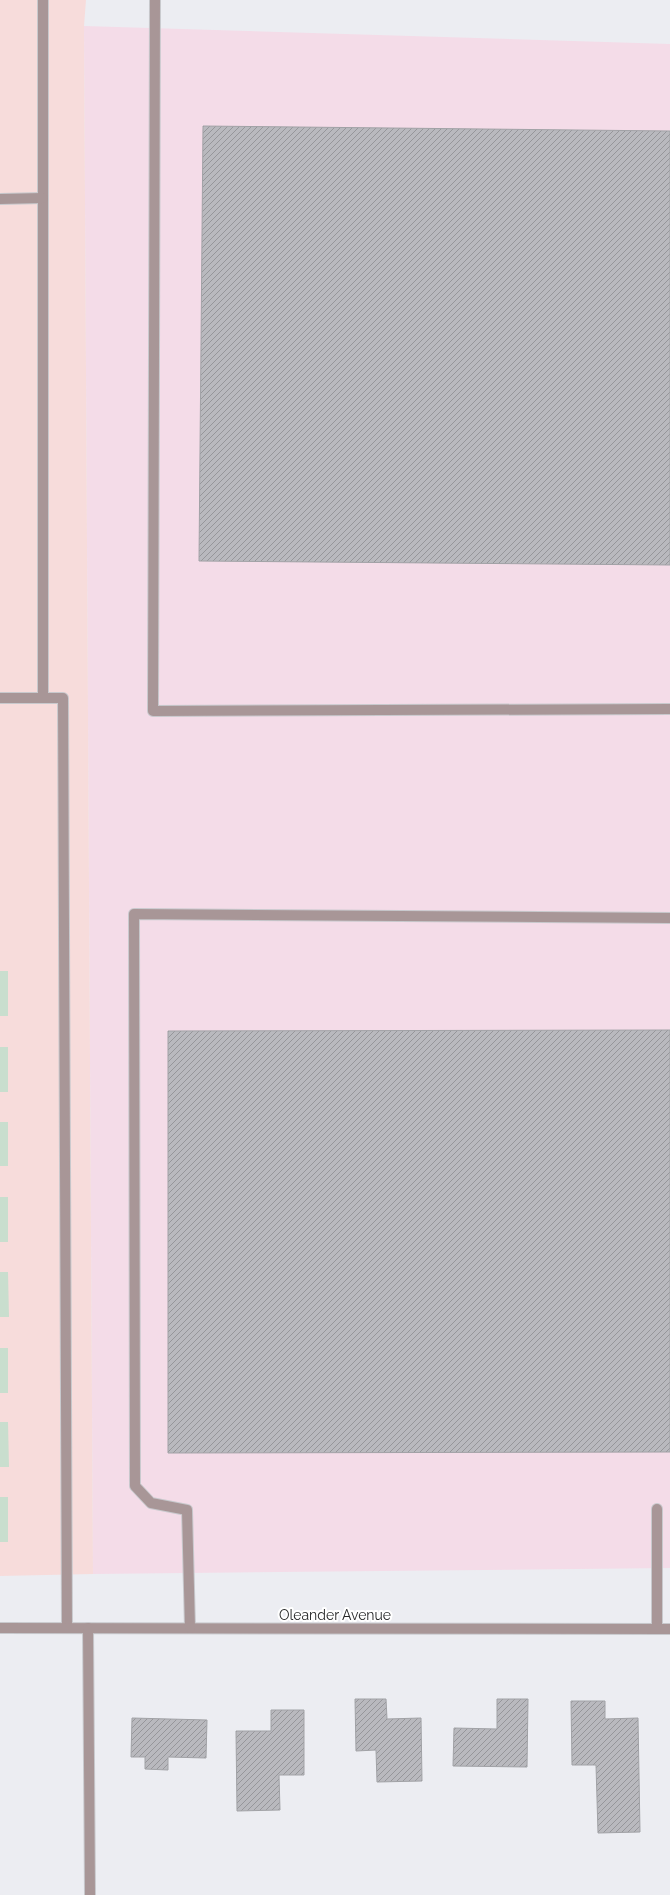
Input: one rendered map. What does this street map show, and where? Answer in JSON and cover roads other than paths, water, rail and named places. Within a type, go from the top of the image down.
[{"type":"street","points":[[43,0],[43,698]]},
{"type":"street","points":[[155,0],[154,711],[670,708]]},
{"type":"street","points":[[0,199],[43,198]]},
{"type":"street","points":[[0,698],[63,698],[67,1628]]},
{"type":"street","points":[[190,1628],[187,1510],[151,1503],[135,1486],[134,914],[670,918]]},
{"type":"street","points":[[657,1509],[657,1629]]},
{"type":"street","name":"Oleander Avenue","points":[[0,1628],[670,1629]]},
{"type":"street","points":[[88,1628],[90,1895]]}]
